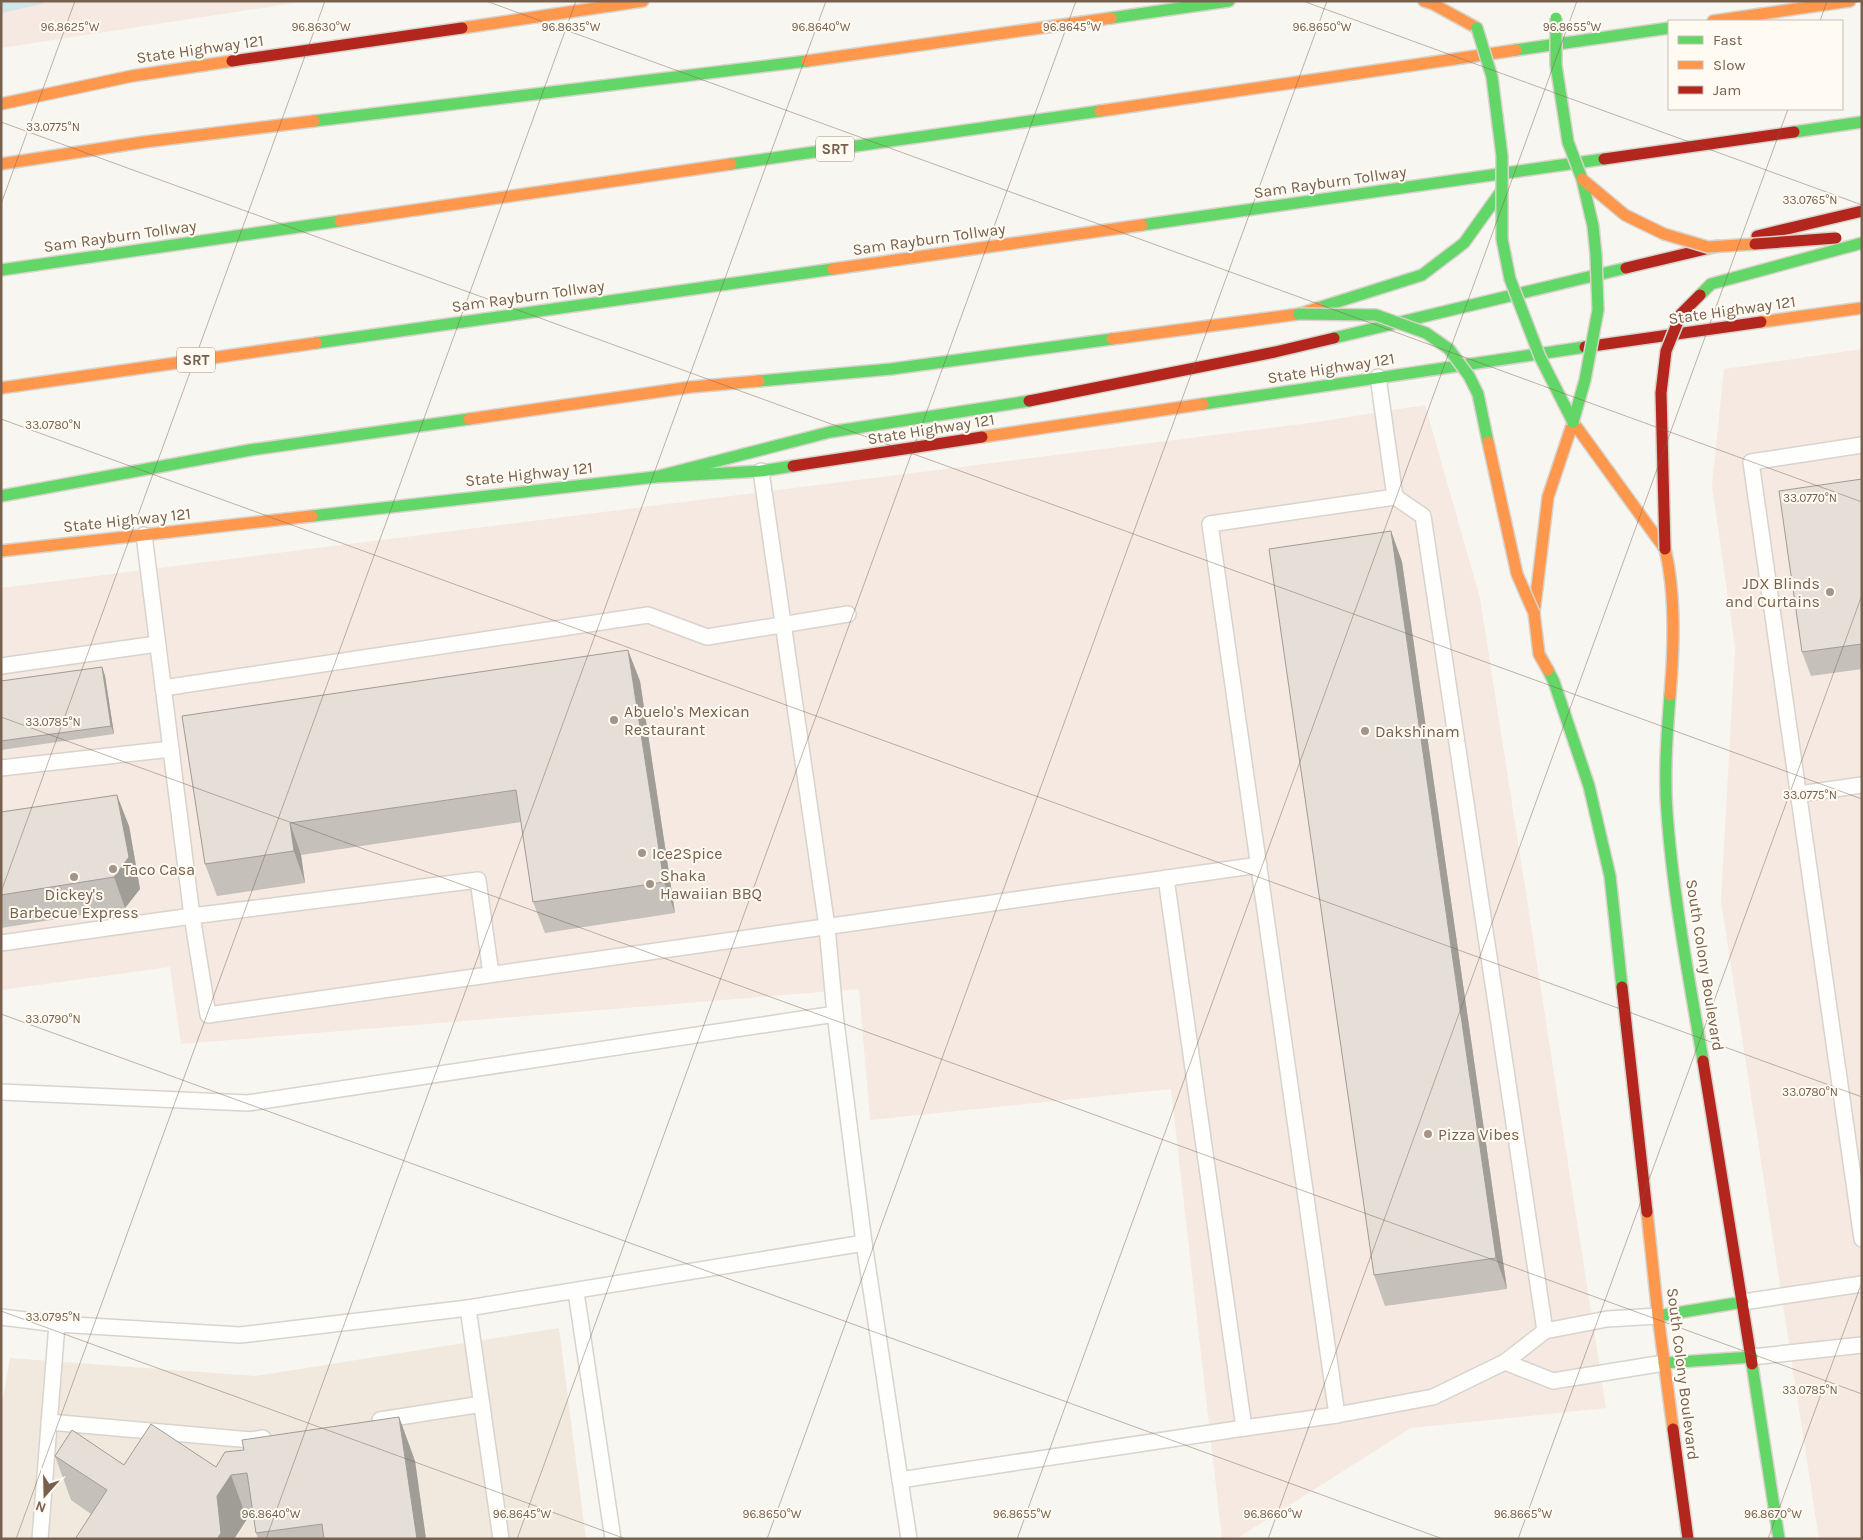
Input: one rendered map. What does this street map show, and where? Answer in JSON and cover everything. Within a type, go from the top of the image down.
[{"type":"main road","name":"State Highway 121","points":[[1,104],[132,76],[643,1]]},
{"type":"main road","points":[[1,164],[154,141],[791,63],[1229,1]]},
{"type":"main road","points":[[1424,1],[1477,28]]},
{"type":"main road","points":[[1720,20],[1850,1]]},
{"type":"main road","name":"South Colony Boulevard","points":[[1556,9],[1556,65],[1568,142],[1582,179],[1593,226],[1598,310],[1585,380],[1548,496],[1534,613],[1539,654],[1554,682],[1589,786],[1610,876],[1658,1316],[1688,1539]]},
{"type":"main road","name":"South Colony Boulevard","points":[[1471,10],[1492,77],[1502,156],[1502,239],[1510,279],[1522,313],[1540,358],[1573,422],[1665,549],[1669,565],[1674,647],[1666,742],[1667,812],[1678,914],[1752,1357],[1779,1539]]},
{"type":"main road","name":"Sam Rayburn Tollway","points":[[1,270],[1668,28]]},
{"type":"main road","name":"Sam Rayburn Tollway","points":[[1,388],[1862,122]]},
{"type":"main road","points":[[1582,179],[1625,215],[1664,234],[1708,247],[1862,236]]},
{"type":"main road","points":[[1299,314],[1422,275],[1464,243],[1502,190]]},
{"type":"main road","points":[[655,477],[830,432],[1044,399],[1275,352],[1862,211]]},
{"type":"main road","points":[[1665,549],[1661,393],[1666,351],[1681,314],[1711,284],[1862,243]]},
{"type":"main road","name":"State Highway 121","points":[[1,551],[655,477],[761,471],[1378,377],[1862,308]]},
{"type":"main road","points":[[1,496],[250,450],[691,387],[891,369],[1027,349],[1299,314],[1376,315],[1426,333],[1449,349],[1469,376],[1478,394],[1517,574],[1534,613]]},
{"type":"main road","points":[[1658,1316],[1743,1302]]},
{"type":"main road","points":[[1664,1363],[1752,1357]]},
{"type":"lane","points":[[1378,377],[1394,497]]},
{"type":"lane","points":[[1862,445],[1751,462],[1862,1240]]},
{"type":"lane","points":[[761,471],[827,927],[835,1014],[864,1243],[909,1539]]},
{"type":"lane","points":[[1337,1415],[1210,524],[1394,497],[1423,516],[1544,1331]]},
{"type":"lane","points":[[144,535],[192,916],[208,1015],[1259,865]]},
{"type":"lane","points":[[163,688],[648,616],[707,637],[848,614]]},
{"type":"lane","points":[[1,666],[157,644]]},
{"type":"lane","points":[[1,768],[170,749]]},
{"type":"lane","points":[[1799,794],[1862,785]]},
{"type":"lane","points":[[1166,878],[1244,1428]]},
{"type":"lane","points":[[1,943],[192,916],[478,880],[491,974]]},
{"type":"lane","points":[[1,1092],[248,1103],[835,1014]]},
{"type":"lane","points":[[1,1317],[57,1324],[240,1336],[468,1308],[576,1292],[864,1243]]},
{"type":"lane","points":[[1743,1302],[1862,1284]]},
{"type":"lane","points":[[576,1292],[613,1539]]},
{"type":"lane","points":[[468,1308],[501,1539]]},
{"type":"lane","points":[[900,1480],[1337,1415],[1433,1397],[1505,1362],[1544,1331],[1607,1319],[1658,1316]]},
{"type":"lane","points":[[40,1539],[57,1324]]},
{"type":"lane","points":[[1752,1357],[1862,1345]]},
{"type":"lane","points":[[1505,1362],[1553,1381],[1664,1363]]},
{"type":"lane","points":[[366,1422],[482,1404]]},
{"type":"lane","points":[[50,1422],[251,1440],[280,1436]]},
{"type":"shaded area","points":[[1,1],[307,1],[1,48]]},
{"type":"shaded area","points":[[1,1],[46,1],[42,4],[1,13]]},
{"type":"shaded area","points":[[1862,349],[1862,1539],[1819,1539],[1721,901],[1735,648],[1712,485],[1724,369]]},
{"type":"shaded area","points":[[1425,405],[1480,598],[1606,1408],[1411,1428],[1236,1539],[1222,1539],[1171,1089],[870,1120],[859,989],[181,1044],[170,967],[1,990],[1,588],[1317,422]]},
{"type":"shaded area","points":[[559,1328],[586,1539],[1,1539],[1,1409],[10,1358],[255,1376]]},
{"type":"building","name":"JDX Blinds and Curtains","points":[[1862,479],[1862,644],[1802,652],[1779,491]]},
{"type":"building","points":[[1391,531],[1496,1258],[1374,1275],[1269,549]]},
{"type":"building","points":[[628,650],[664,882],[533,902],[516,790],[290,823],[294,851],[205,864],[182,716]]},
{"type":"building","points":[[102,667],[111,726],[1,741],[1,681]]},
{"type":"building","points":[[117,795],[129,857],[114,877],[1,895],[1,812]]},
{"type":"building","points":[[399,1417],[417,1539],[324,1539],[322,1524],[256,1533],[247,1473],[231,1475],[217,1496],[221,1533],[217,1539],[75,1539],[107,1490],[55,1456],[72,1430],[124,1465],[151,1424],[216,1467],[225,1452],[244,1450],[242,1440]]},
{"type":"traffic: fast","points":[[1111,18],[1229,1]]},
{"type":"traffic: fast","points":[[1556,18],[1556,65],[1568,142],[1582,179],[1593,226],[1596,255],[1598,310],[1585,380],[1573,422]]},
{"type":"traffic: fast","points":[[1477,28],[1492,77],[1502,156],[1502,239],[1510,279],[1540,357],[1573,422]]},
{"type":"traffic: fast","points":[[1516,50],[1668,28]]},
{"type":"traffic: fast","points":[[314,121],[807,61]]},
{"type":"traffic: fast","points":[[731,164],[1100,111]]},
{"type":"traffic: fast","points":[[1794,132],[1862,122]]},
{"type":"traffic: fast","points":[[1142,225],[1604,159]]},
{"type":"traffic: fast","points":[[1318,308],[1422,275],[1464,243],[1502,190]]},
{"type":"traffic: fast","points":[[1,270],[340,221]]},
{"type":"traffic: fast","points":[[1700,295],[1711,284],[1862,243]]},
{"type":"traffic: fast","points":[[1334,338],[1626,268]]},
{"type":"traffic: fast","points":[[316,343],[833,269]]},
{"type":"traffic: fast","points":[[1299,314],[1376,315],[1426,333],[1449,349],[1469,376],[1478,394],[1488,442]]},
{"type":"traffic: fast","points":[[759,381],[891,369],[1112,339]]},
{"type":"traffic: fast","points":[[1203,404],[1585,347]]},
{"type":"traffic: fast","points":[[655,477],[830,432],[1029,401]]},
{"type":"traffic: fast","points":[[1,496],[250,450],[469,419]]},
{"type":"traffic: fast","points":[[312,516],[655,477],[761,471],[793,466]]},
{"type":"traffic: fast","points":[[1548,670],[1554,682],[1589,786],[1610,876],[1622,987]]},
{"type":"traffic: fast","points":[[1670,695],[1667,739],[1667,813],[1673,875],[1703,1061]]},
{"type":"traffic: fast","points":[[1658,1316],[1743,1302]]},
{"type":"traffic: fast","points":[[1664,1363],[1752,1357]]},
{"type":"traffic: fast","points":[[1752,1364],[1779,1539]]},
{"type":"traffic: slow","points":[[462,28],[643,1]]},
{"type":"traffic: slow","points":[[1424,1],[1477,28]]},
{"type":"traffic: slow","points":[[1720,20],[1850,1]]},
{"type":"traffic: slow","points":[[807,61],[1111,18]]},
{"type":"traffic: slow","points":[[1100,111],[1516,50]]},
{"type":"traffic: slow","points":[[1,104],[132,76],[232,61]]},
{"type":"traffic: slow","points":[[1,164],[144,142],[314,121]]},
{"type":"traffic: slow","points":[[340,221],[731,164]]},
{"type":"traffic: slow","points":[[1582,179],[1625,215],[1664,234],[1708,247],[1755,244]]},
{"type":"traffic: slow","points":[[833,269],[1142,225]]},
{"type":"traffic: slow","points":[[1112,339],[1299,314],[1318,308]]},
{"type":"traffic: slow","points":[[1761,322],[1862,308]]},
{"type":"traffic: slow","points":[[1,388],[316,343]]},
{"type":"traffic: slow","points":[[469,419],[691,387],[759,381]]},
{"type":"traffic: slow","points":[[982,437],[1203,404]]},
{"type":"traffic: slow","points":[[1573,422],[1665,549],[1671,584],[1673,622],[1670,695]]},
{"type":"traffic: slow","points":[[1548,670],[1539,654],[1534,613],[1548,497],[1573,422]]},
{"type":"traffic: slow","points":[[1488,442],[1517,574],[1534,613]]},
{"type":"traffic: slow","points":[[1,551],[312,516]]},
{"type":"traffic: slow","points":[[1647,1212],[1673,1429]]},
{"type":"traffic: jam","points":[[232,61],[462,28]]},
{"type":"traffic: jam","points":[[1604,159],[1794,132]]},
{"type":"traffic: jam","points":[[1757,236],[1862,211]]},
{"type":"traffic: jam","points":[[1755,244],[1836,238]]},
{"type":"traffic: jam","points":[[1626,268],[1718,246]]},
{"type":"traffic: jam","points":[[1665,549],[1661,393],[1666,351],[1681,314],[1700,295]]},
{"type":"traffic: jam","points":[[1585,347],[1761,322]]},
{"type":"traffic: jam","points":[[1029,401],[1275,352],[1334,338]]},
{"type":"traffic: jam","points":[[793,466],[982,437]]},
{"type":"traffic: jam","points":[[1622,987],[1647,1212]]},
{"type":"traffic: jam","points":[[1703,1061],[1752,1364]]},
{"type":"traffic: jam","points":[[1673,1429],[1688,1539]]},
{"type":"place","name":"JDX Blinds and Curtains","points":[[1830,592]]},
{"type":"place","name":"Abuelo's Mexican Restaurant","points":[[614,720]]},
{"type":"place","name":"Dakshinam","points":[[1365,731]]},
{"type":"place","name":"Ice2Spice","points":[[642,853]]},
{"type":"place","name":"Taco Casa","points":[[113,869]]},
{"type":"place","name":"Dickey's Barbecue Express","points":[[74,877]]},
{"type":"place","name":"Shaka Hawaiian BBQ","points":[[650,884]]},
{"type":"place","name":"Pizza Vibes","points":[[1428,1134]]}]
